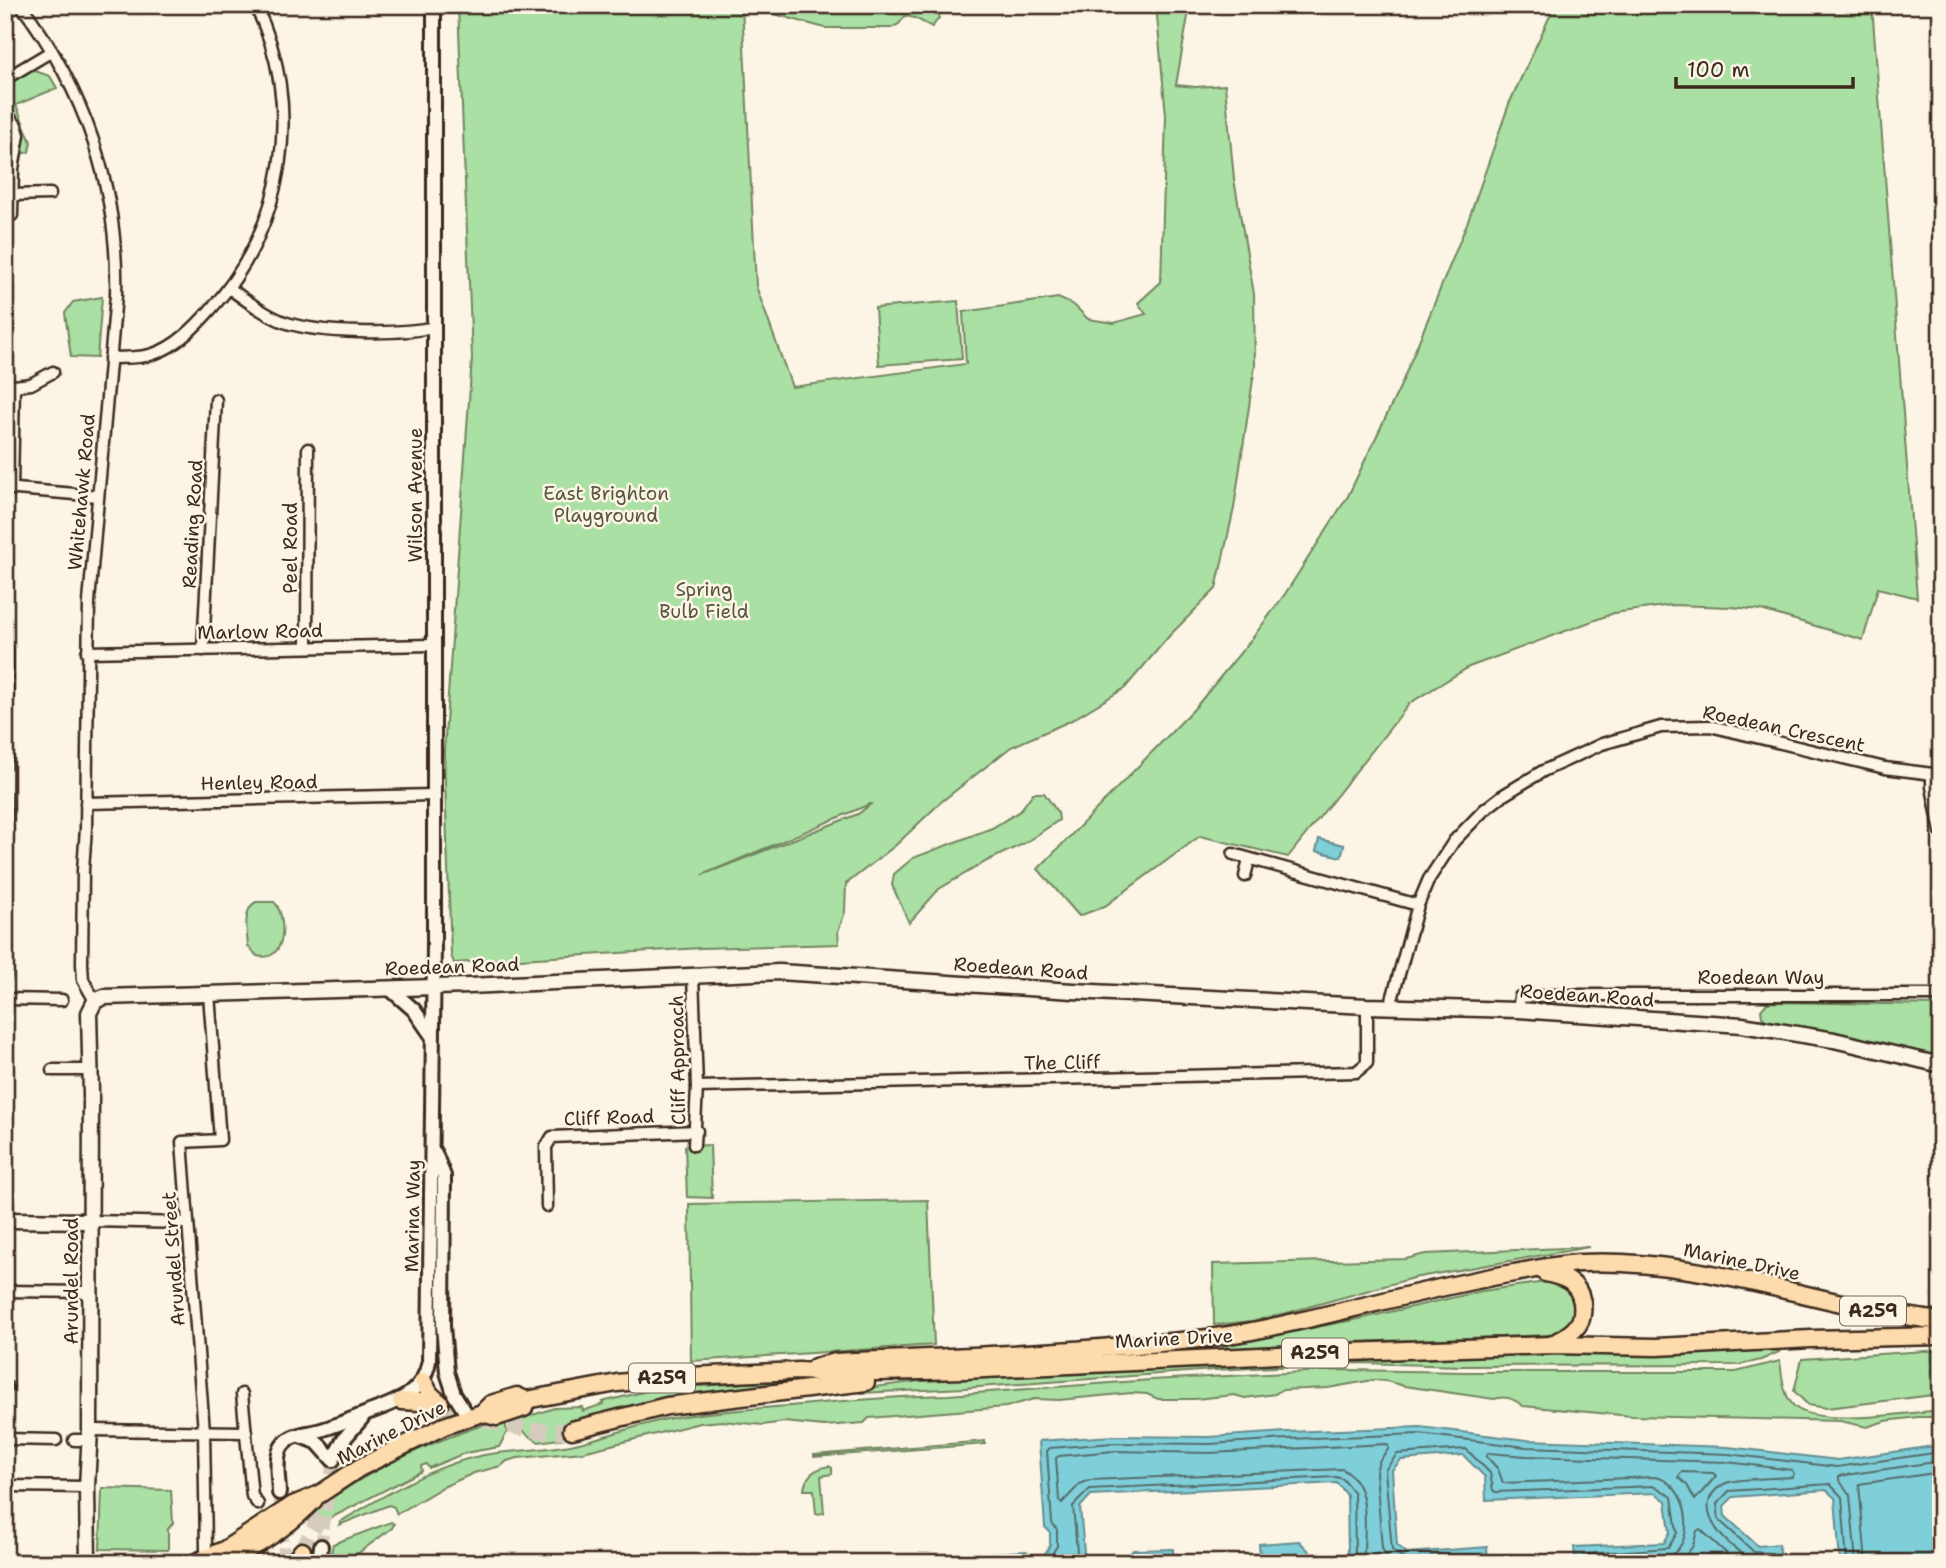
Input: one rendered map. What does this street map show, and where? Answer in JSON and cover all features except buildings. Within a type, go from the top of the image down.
[{"type":"main road","name":"Roedean Road","points":[[94,1001],[107,996],[469,986],[791,972],[1073,991],[1390,1007],[1518,1010],[1742,1025],[1788,1031],[1941,1065]]},
{"type":"main road","name":"Arundel Road","points":[[88,1563],[91,1070],[89,1013],[94,1001]]},
{"type":"main road","points":[[5,1220],[90,1221]]},
{"type":"main road","name":"Marine Drive","points":[[799,1371],[836,1362],[1076,1350],[1214,1337],[1267,1328],[1439,1287],[1580,1263],[1644,1264],[1693,1270],[1830,1302],[1905,1317],[1941,1321]]},
{"type":"main road","name":"Marine Drive","points":[[1533,1270],[1563,1276],[1578,1289],[1581,1299],[1582,1309],[1578,1325],[1551,1345]]},
{"type":"main road","name":"Marine Drive","points":[[208,1561],[293,1505],[320,1494],[359,1468],[403,1446],[476,1415],[497,1417],[523,1408],[526,1400],[617,1383],[689,1376],[799,1371],[834,1373],[965,1370],[1551,1345],[1657,1347],[1941,1336]]},
{"type":"main road","points":[[572,1430],[667,1406],[965,1370]]},
{"type":"main road","points":[[401,1401],[440,1403],[430,1394],[423,1381]]},
{"type":"street","name":"Whitehawk Road","points":[[21,5],[52,51],[81,108],[100,160],[110,200],[117,275],[87,652],[82,964],[83,980],[94,1001]]},
{"type":"street","points":[[110,358],[138,357],[161,351],[192,329],[229,288],[262,229],[274,192],[281,154],[280,83],[271,47],[255,5]]},
{"type":"street","name":"Wilson Avenue","points":[[433,985],[434,5]]},
{"type":"street","points":[[5,79],[52,51]]},
{"type":"street","points":[[5,112],[16,125],[19,135],[13,169],[12,215],[5,216]]},
{"type":"street","points":[[12,194],[50,194]]},
{"type":"street","points":[[229,288],[272,316],[298,326],[358,331],[419,330],[435,327]]},
{"type":"street","points":[[53,372],[31,384],[9,384],[9,489],[98,496]]},
{"type":"street","name":"Reading Road","points":[[203,650],[216,400]]},
{"type":"street","name":"Peel Road","points":[[307,647],[308,449]]},
{"type":"street","name":"Marlow Road","points":[[87,652],[433,645]]},
{"type":"street","points":[[5,978],[7,649]]},
{"type":"street","name":"Roedean Crescent","points":[[1390,1007],[1418,905],[1429,879],[1454,841],[1496,801],[1543,771],[1574,756],[1647,730],[1693,725],[1719,727],[1885,768],[1937,775]]},
{"type":"street","points":[[1937,775],[1932,787],[1941,832]]},
{"type":"street","name":"Henley Road","points":[[86,803],[433,795]]},
{"type":"street","points":[[1233,854],[1418,905]]},
{"type":"street","points":[[1245,876],[1249,860]]},
{"type":"street","name":"Cliff Approach","points":[[693,975],[697,1087],[694,1145]]},
{"type":"street","name":"Marina Way","points":[[423,1381],[429,1355],[433,985]]},
{"type":"street","points":[[389,988],[414,1010],[432,1035]]},
{"type":"street","name":"Arundel Street","points":[[208,1561],[204,1431],[182,1142],[220,1140],[209,994]]},
{"type":"street","points":[[1579,1014],[1580,995]]},
{"type":"street","name":"Roedean Way","points":[[1518,1010],[1520,998],[1580,995],[1941,995]]},
{"type":"street","points":[[5,999],[62,1000]]},
{"type":"street","name":"The Cliff","points":[[697,1087],[1356,1072],[1367,1063],[1367,1006]]},
{"type":"street","points":[[52,1070],[91,1070]]},
{"type":"street","name":"Cliff Road","points":[[547,1206],[546,1147],[552,1137],[696,1131]]},
{"type":"street","points":[[433,1149],[444,1176],[443,1314],[447,1372],[454,1394],[476,1415]]},
{"type":"street","points":[[90,1221],[187,1223]]},
{"type":"street","points":[[5,1291],[90,1292]]},
{"type":"street","points":[[279,1493],[278,1455],[284,1443],[296,1436],[320,1431],[401,1401],[423,1381]]},
{"type":"street","points":[[242,1394],[252,1496],[258,1504]]},
{"type":"street","points":[[296,1436],[317,1442],[332,1460],[343,1440],[366,1413]]},
{"type":"street","points":[[74,1440],[89,1435],[246,1432]]},
{"type":"street","points":[[5,1439],[56,1440]]},
{"type":"street","points":[[5,1486],[87,1487]]},
{"type":"street","points":[[319,1563],[321,1546]]},
{"type":"street","points":[[5,1561],[49,1563]]},
{"type":"green space","points":[[458,5],[742,5],[756,286],[792,387],[966,364],[963,312],[1058,298],[1074,305],[1088,319],[1114,323],[1146,314],[1138,303],[1161,282],[1166,116],[1156,5],[1190,5],[1176,85],[1225,85],[1234,179],[1254,294],[1255,366],[1234,508],[1216,589],[1170,635],[1125,688],[1070,721],[1011,747],[941,802],[896,845],[846,884],[845,912],[838,932],[839,944],[701,948],[454,963],[451,955],[444,751],[472,358]],"holes":[[[871,804],[858,814],[702,875]]]},
{"type":"green space","points":[[750,5],[940,5],[939,18],[932,27],[905,16],[899,24],[891,28],[825,28]]},
{"type":"green space","points":[[1555,5],[1872,5],[1917,598],[1878,588],[1863,640],[1761,610],[1672,605],[1614,613],[1469,667],[1410,703],[1288,857],[1200,836],[1105,906],[1079,916],[1038,869],[1194,709],[1285,594],[1348,496],[1401,385],[1468,221],[1509,104]]},
{"type":"green space","points":[[29,69],[50,76],[57,88],[16,105],[31,142],[29,152],[21,154],[23,134],[19,122],[5,105],[5,84]]},
{"type":"green space","points":[[102,297],[97,358],[71,357],[65,313],[73,302]]},
{"type":"green space","points":[[958,301],[962,359],[879,365],[875,308]]},
{"type":"green space","points":[[1033,793],[1044,793],[1058,813],[1059,820],[1025,843],[939,889],[909,923],[892,885],[894,874],[913,858],[992,828],[1020,811]]},
{"type":"green space","points":[[256,902],[274,902],[281,916],[280,945],[275,952],[267,956],[257,956],[248,946],[247,916]]},
{"type":"green space","points":[[1767,1003],[1941,1005],[1941,1058],[1771,1023],[1762,1017],[1761,1010]]},
{"type":"green space","points":[[710,1145],[712,1198],[687,1197],[685,1146]]},
{"type":"green space","points":[[928,1200],[934,1345],[691,1361],[689,1204]]},
{"type":"green space","points":[[1589,1247],[1413,1278],[1261,1320],[1214,1325],[1213,1264],[1406,1259],[1425,1254]]},
{"type":"green space","points":[[1552,1281],[1569,1291],[1577,1302],[1578,1309],[1574,1322],[1553,1335],[1226,1349],[1226,1344],[1359,1319],[1482,1291]]},
{"type":"green space","points":[[1778,1348],[1779,1352],[1761,1360],[1739,1365],[1462,1366],[1360,1363],[1214,1370],[965,1388],[861,1393],[859,1389],[920,1381],[1212,1363],[1449,1353]]},
{"type":"green space","points":[[1941,1350],[1941,1394],[1827,1408],[1808,1405],[1794,1391],[1802,1359]]},
{"type":"green space","points":[[1780,1361],[1788,1398],[1795,1407],[1807,1413],[1843,1418],[1941,1410],[1941,1417],[1885,1421],[1867,1427],[1840,1421],[1632,1416],[1523,1406],[1506,1398],[1494,1399],[1373,1380],[1328,1388],[1281,1390],[1275,1394],[1245,1398],[1234,1395],[1158,1399],[1147,1394],[1131,1393],[1059,1400],[1034,1399],[1006,1407],[869,1418],[864,1423],[824,1426],[784,1422],[763,1425],[722,1421],[700,1423],[583,1452],[507,1461],[501,1466],[474,1473],[443,1487],[397,1514],[394,1507],[389,1505],[339,1525],[412,1481],[470,1458],[564,1446],[660,1421],[716,1412],[908,1396],[1343,1370],[1736,1372]]},
{"type":"green space","points":[[826,1378],[827,1381],[718,1391],[644,1402],[570,1420],[573,1437],[539,1442],[526,1434],[517,1420],[554,1408],[582,1407],[583,1411],[603,1404],[602,1402],[655,1389]]},
{"type":"green space","points":[[501,1419],[505,1422],[507,1432],[499,1447],[465,1453],[429,1468],[426,1464],[421,1466],[422,1471],[317,1525],[312,1526],[305,1516],[397,1460],[448,1437]]},
{"type":"green space","points":[[985,1441],[985,1444],[814,1457],[814,1455]]},
{"type":"green space","points":[[829,1466],[832,1468],[832,1474],[821,1476],[824,1513],[816,1514],[814,1490],[804,1490],[805,1485],[812,1473]]},
{"type":"green space","points":[[102,1488],[171,1490],[173,1523],[168,1529],[168,1550],[100,1549]]},
{"type":"green space","points":[[391,1522],[394,1524],[392,1528],[345,1563],[329,1563],[333,1544]]},
{"type":"water","points":[[1319,839],[1344,845],[1341,857],[1316,851]]},
{"type":"water","points":[[1420,1427],[1527,1440],[1728,1447],[1838,1460],[1941,1445],[1941,1563],[1840,1563],[1835,1498],[1826,1490],[1733,1497],[1724,1506],[1725,1516],[1758,1546],[1779,1544],[1781,1563],[1576,1563],[1574,1547],[1664,1543],[1670,1532],[1666,1501],[1655,1493],[1486,1500],[1485,1477],[1463,1455],[1401,1460],[1392,1470],[1397,1545],[1407,1553],[1487,1547],[1488,1563],[1342,1563],[1348,1555],[1347,1495],[1337,1483],[1091,1495],[1080,1507],[1085,1563],[967,1563],[974,1554],[1026,1551],[1031,1555],[1045,1554],[1050,1545],[1050,1532],[1045,1527],[1039,1441],[1113,1436],[1209,1437]]},
{"type":"water","points":[[1299,1541],[1321,1563],[1260,1563],[1259,1544]]},
{"type":"water","points":[[1173,1549],[1174,1563],[1123,1563],[1133,1550]]},
{"type":"tunnel","points":[[440,1403],[471,1415],[522,1428],[539,1431],[572,1430]]},
{"type":"tunnel","points":[[321,1546],[333,1460]]},
{"type":"tunnel","points":[[279,1493],[285,1563]]},
{"type":"tunnel","points":[[302,1551],[325,1507]]},
{"type":"park label","name":"East Brighton Playground","points":[[606,504]]},
{"type":"park label","name":"Spring Bulb Field","points":[[704,600]]}]
